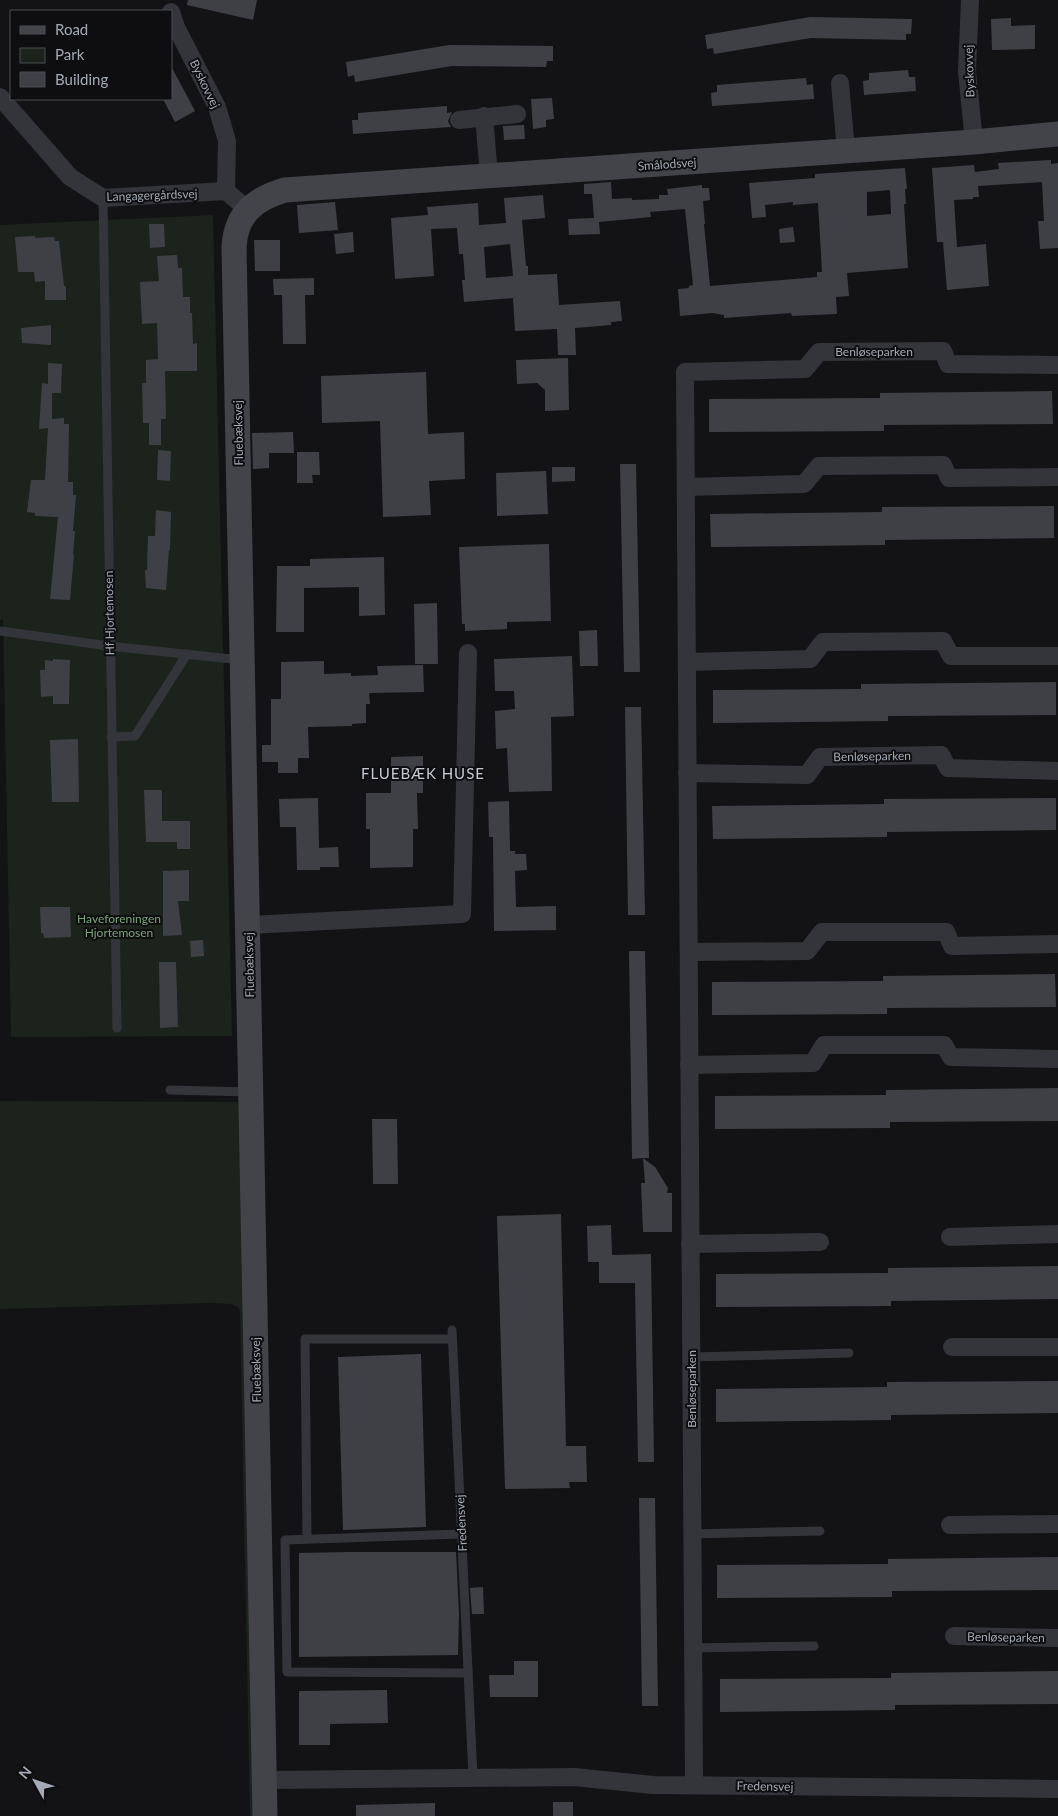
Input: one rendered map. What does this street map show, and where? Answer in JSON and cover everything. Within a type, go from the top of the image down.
[{"type":"street","name":"Byskovvej","points":[[970,0],[967,71],[974,142]]},
{"type":"street","name":"Byskovvej","points":[[172,15],[176,27],[217,107],[227,141],[226,191]]},
{"type":"street","points":[[840,83],[846,150]]},
{"type":"street","name":"Langagergårdsvej","points":[[0,97],[70,177],[103,198],[226,191]]},
{"type":"street","points":[[459,120],[517,114]]},
{"type":"street","points":[[484,116],[489,176]]},
{"type":"street","name":"Smålodsvej","points":[[248,210],[258,200],[285,190],[974,142],[1058,134]]},
{"type":"street","points":[[226,191],[248,210]]},
{"type":"street","name":"Fluebæksvej","points":[[248,210],[235,233],[234,248],[265,1816]]},
{"type":"street","name":"Benløseparken","points":[[694,1785],[685,372],[805,369],[819,352],[943,351],[948,364],[1058,365]]},
{"type":"street","points":[[686,486],[804,484],[819,466],[943,465],[949,478],[1058,477]]},
{"type":"street","points":[[687,662],[810,659],[823,642],[943,641],[951,656],[1058,656]]},
{"type":"street","name":"Fluebæksvej","points":[[248,925],[462,914],[468,653]]},
{"type":"street","name":"Benløseparken","points":[[687,773],[808,775],[820,757],[941,755],[948,768],[1058,771]]},
{"type":"street","points":[[688,952],[807,950],[822,932],[946,932],[952,946],[1058,944]]},
{"type":"street","points":[[689,1064],[813,1063],[824,1046],[944,1045],[951,1057],[1058,1059]]},
{"type":"street","points":[[950,1237],[1058,1234]]},
{"type":"street","points":[[690,1244],[820,1242]]},
{"type":"street","points":[[952,1347],[1058,1347]]},
{"type":"street","points":[[950,1525],[1058,1524]]},
{"type":"street","name":"Benløseparken","points":[[954,1636],[1058,1638]]},
{"type":"street","name":"Fredensvej","points":[[265,1780],[574,1776],[653,1785],[1058,1789]]},
{"type":"lane","name":"Hf Hjortemosen","points":[[103,198],[109,646],[117,1028]]},
{"type":"lane","points":[[0,631],[109,646],[243,660]]},
{"type":"lane","points":[[111,737],[135,736],[187,654]]},
{"type":"lane","points":[[170,1090],[252,1092]]},
{"type":"lane","name":"Fredensvej","points":[[307,1539],[305,1339],[452,1335],[473,1776]]},
{"type":"lane","points":[[691,1357],[848,1353]]},
{"type":"lane","points":[[692,1534],[820,1531]]},
{"type":"lane","points":[[461,1534],[285,1540],[287,1672],[468,1673]]},
{"type":"lane","points":[[693,1648],[814,1646]]},
{"type":"green space","name":"Haveforeningen Hjortemosen","points":[[213,215],[232,1036],[11,1037],[3,619],[0,620],[0,225]]},
{"type":"green space","points":[[0,1101],[242,1102],[255,1816],[250,1816],[240,1311],[238,1307],[231,1304],[211,1303],[0,1309]]},
{"type":"building","points":[[188,0],[257,0],[253,20],[187,5]]},
{"type":"building","points":[[810,17],[912,19],[911,34],[906,34],[906,40],[811,38],[714,54],[713,48],[707,49],[705,35]]},
{"type":"building","points":[[1011,18],[1011,26],[1035,25],[1035,49],[992,50],[991,19]]},
{"type":"building","points":[[449,45],[553,46],[553,61],[547,61],[546,67],[452,66],[355,82],[354,75],[348,77],[346,62]]},
{"type":"building","points":[[172,68],[195,111],[175,122],[164,100],[172,100]]},
{"type":"building","points":[[908,70],[909,77],[915,77],[916,91],[864,95],[863,81],[869,80],[869,73]]},
{"type":"building","points":[[806,78],[807,85],[813,84],[814,99],[712,106],[711,93],[717,92],[717,85]]},
{"type":"building","points":[[552,98],[554,119],[546,120],[546,127],[533,129],[531,99]]},
{"type":"building","points":[[447,106],[447,113],[452,112],[448,121],[451,127],[353,134],[352,120],[358,120],[358,113]]},
{"type":"building","points":[[524,125],[525,139],[504,140],[503,126]]},
{"type":"building","points":[[1051,160],[1051,164],[1058,163],[1058,248],[1040,249],[1038,221],[1044,221],[1042,182],[978,186],[979,197],[954,200],[957,247],[986,244],[989,286],[947,290],[943,242],[937,242],[932,168],[974,165],[975,172],[999,169],[998,163]]},
{"type":"building","points":[[905,168],[907,189],[905,189],[906,204],[904,204],[908,268],[847,273],[849,296],[836,297],[837,314],[792,316],[791,313],[724,318],[724,315],[712,313],[680,316],[678,289],[689,288],[689,286],[693,285],[685,209],[650,212],[651,217],[599,222],[600,234],[569,235],[568,219],[594,218],[592,194],[584,194],[584,184],[611,182],[612,199],[632,198],[632,200],[659,199],[659,195],[668,195],[667,189],[702,185],[702,188],[709,188],[710,200],[703,201],[710,286],[817,277],[817,272],[822,272],[818,203],[793,205],[793,202],[765,205],[766,217],[752,218],[749,183],[815,178],[815,174]],"holes":[[[890,190],[891,214],[867,216],[867,192]]]},
{"type":"building","points":[[543,195],[545,218],[522,220],[526,266],[528,266],[528,275],[557,274],[559,305],[620,301],[622,321],[611,322],[611,325],[575,328],[576,355],[558,355],[557,329],[515,331],[513,298],[464,302],[462,280],[465,280],[463,254],[459,254],[457,228],[431,229],[434,276],[395,279],[391,218],[428,215],[427,207],[478,203],[479,225],[506,223],[504,198]],"holes":[[[510,244],[513,276],[486,278],[484,247]]]},
{"type":"building","points":[[335,202],[338,230],[299,233],[297,205]]},
{"type":"building","points":[[149,224],[164,224],[165,247],[150,248]]},
{"type":"building","points":[[793,227],[795,242],[780,243],[779,229]]},
{"type":"building","points":[[353,232],[354,252],[336,254],[334,234]]},
{"type":"building","points":[[35,236],[35,238],[54,237],[55,241],[59,241],[64,286],[66,286],[66,300],[45,300],[45,281],[35,282],[34,272],[18,272],[15,237]]},
{"type":"building","points":[[254,240],[280,240],[280,271],[255,271]]},
{"type":"building","points":[[177,255],[178,268],[182,268],[183,297],[190,297],[193,344],[197,343],[197,371],[165,371],[166,419],[161,419],[161,445],[149,445],[149,423],[143,423],[142,383],[146,383],[146,360],[158,359],[157,323],[142,324],[140,282],[159,281],[157,256]]},
{"type":"building","points":[[314,278],[314,295],[305,295],[306,344],[283,344],[282,295],[274,295],[273,279]]},
{"type":"building","points":[[51,325],[51,345],[22,343],[21,328]]},
{"type":"building","points":[[568,358],[569,410],[545,411],[545,390],[537,383],[517,384],[516,360]]},
{"type":"building","points":[[48,363],[62,364],[61,393],[52,393],[52,419],[64,418],[64,424],[69,424],[68,482],[73,482],[73,495],[76,495],[70,600],[50,599],[58,517],[35,516],[35,513],[27,512],[31,480],[45,480],[48,428],[39,429],[42,383],[48,384]]},
{"type":"building","points":[[426,372],[428,434],[464,432],[465,479],[429,481],[431,515],[383,517],[380,421],[322,423],[321,376]]},
{"type":"building","points":[[1052,391],[1053,424],[884,425],[884,431],[709,432],[709,399],[880,398],[880,393]]},
{"type":"building","points":[[293,432],[294,453],[269,453],[269,468],[253,469],[252,433]]},
{"type":"building","points":[[158,450],[171,451],[170,481],[157,480]]},
{"type":"building","points":[[297,452],[319,452],[320,475],[312,475],[313,483],[297,483]]},
{"type":"building","points":[[620,464],[636,464],[640,672],[624,672]]},
{"type":"building","points":[[552,467],[575,467],[575,481],[552,482]]},
{"type":"building","points":[[546,471],[548,514],[497,516],[496,473]]},
{"type":"building","points":[[1054,506],[1054,538],[885,540],[885,545],[711,547],[710,514],[882,512],[882,507]]},
{"type":"building","points":[[156,510],[171,512],[166,590],[146,588],[145,570],[147,570],[148,536],[155,536]]},
{"type":"building","points":[[549,544],[551,621],[507,622],[507,629],[465,631],[465,624],[462,624],[459,547]]},
{"type":"building","points":[[384,557],[385,615],[359,616],[359,587],[304,588],[304,632],[276,632],[277,566],[310,566],[310,559]]},
{"type":"building","points":[[437,603],[438,664],[415,664],[414,604]]},
{"type":"building","points":[[597,630],[598,666],[580,666],[579,631]]},
{"type":"building","points":[[572,656],[574,716],[551,717],[552,791],[509,792],[507,748],[496,749],[495,711],[515,709],[514,691],[495,691],[494,659]]},
{"type":"building","points":[[53,659],[70,660],[69,704],[53,704],[53,696],[41,697],[40,670],[45,670],[45,660],[53,661]]},
{"type":"building","points":[[324,661],[324,674],[351,673],[351,676],[378,675],[377,666],[423,665],[424,692],[369,693],[370,704],[366,704],[366,723],[352,724],[352,726],[308,727],[309,758],[298,758],[298,773],[278,773],[278,762],[262,762],[262,745],[271,745],[271,699],[281,699],[281,662]]},
{"type":"building","points":[[1056,682],[1056,715],[888,716],[888,721],[713,723],[713,690],[861,689],[861,684]]},
{"type":"building","points":[[625,707],[641,707],[645,915],[628,915]]},
{"type":"building","points":[[78,739],[79,802],[52,802],[50,740]]},
{"type":"building","points":[[423,756],[423,793],[417,793],[418,829],[413,829],[413,867],[370,868],[370,829],[366,829],[366,793],[391,793],[391,757]]},
{"type":"building","points":[[144,790],[162,790],[162,821],[190,821],[190,849],[177,849],[177,842],[146,842]]},
{"type":"building","points":[[318,798],[319,848],[338,847],[339,867],[320,867],[320,870],[297,870],[296,827],[280,827],[279,799]]},
{"type":"building","points":[[1056,798],[1056,830],[887,832],[887,837],[713,839],[712,806],[884,804],[884,799]]},
{"type":"building","points":[[509,801],[510,851],[515,851],[515,854],[526,854],[527,870],[515,871],[516,907],[556,906],[556,930],[494,931],[493,837],[489,837],[488,802]]},
{"type":"building","points":[[189,870],[189,901],[178,901],[182,935],[163,936],[163,871]]},
{"type":"building","points":[[40,907],[70,907],[71,937],[44,938],[43,933],[41,933]]},
{"type":"building","points":[[203,940],[204,956],[191,957],[190,941]]},
{"type":"building","points":[[629,951],[645,951],[649,1158],[632,1159]]},
{"type":"building","points":[[159,962],[176,962],[178,1027],[160,1028]]},
{"type":"building","points":[[1055,974],[1056,1007],[887,1008],[887,1014],[712,1015],[712,982],[883,981],[883,976]]},
{"type":"building","points":[[1058,1088],[1058,1121],[890,1122],[890,1128],[715,1129],[715,1096],[886,1095],[886,1090]]},
{"type":"building","points":[[372,1119],[397,1119],[398,1184],[373,1184]]},
{"type":"building","points":[[643,1158],[655,1167],[668,1188],[667,1193],[672,1193],[672,1232],[643,1232],[641,1183],[645,1183]]},
{"type":"building","points":[[561,1214],[566,1446],[586,1446],[587,1482],[569,1482],[570,1488],[505,1489],[497,1216]]},
{"type":"building","points":[[611,1225],[612,1255],[651,1254],[654,1462],[638,1462],[635,1283],[599,1283],[599,1262],[588,1262],[587,1226]]},
{"type":"building","points":[[1058,1266],[1058,1299],[891,1301],[891,1306],[716,1307],[716,1274],[888,1273],[888,1268]]},
{"type":"building","points":[[421,1354],[426,1527],[343,1530],[338,1357]]},
{"type":"building","points":[[1058,1381],[1058,1413],[891,1415],[891,1420],[716,1422],[716,1389],[887,1387],[887,1382]]},
{"type":"building","points":[[639,1498],[655,1498],[658,1706],[642,1706]]},
{"type":"building","points":[[456,1552],[459,1614],[458,1655],[299,1657],[299,1553]]},
{"type":"building","points":[[1058,1557],[1058,1590],[892,1591],[892,1597],[717,1598],[717,1565],[888,1564],[888,1559]]},
{"type":"building","points":[[483,1587],[484,1614],[472,1614],[470,1588]]},
{"type":"building","points":[[514,1661],[538,1661],[538,1697],[490,1697],[489,1675],[514,1675]]},
{"type":"building","points":[[1058,1671],[1058,1704],[895,1705],[895,1710],[720,1712],[720,1679],[891,1678],[891,1673]]},
{"type":"building","points":[[387,1690],[388,1723],[330,1724],[330,1745],[299,1745],[299,1691]]},
{"type":"building","points":[[553,1802],[573,1802],[573,1816],[553,1816]]},
{"type":"building","points":[[435,1803],[435,1816],[356,1816],[356,1805]]},
{"type":"district","name":"FLUEBÆK HUSE","points":[[423,773]]}]
